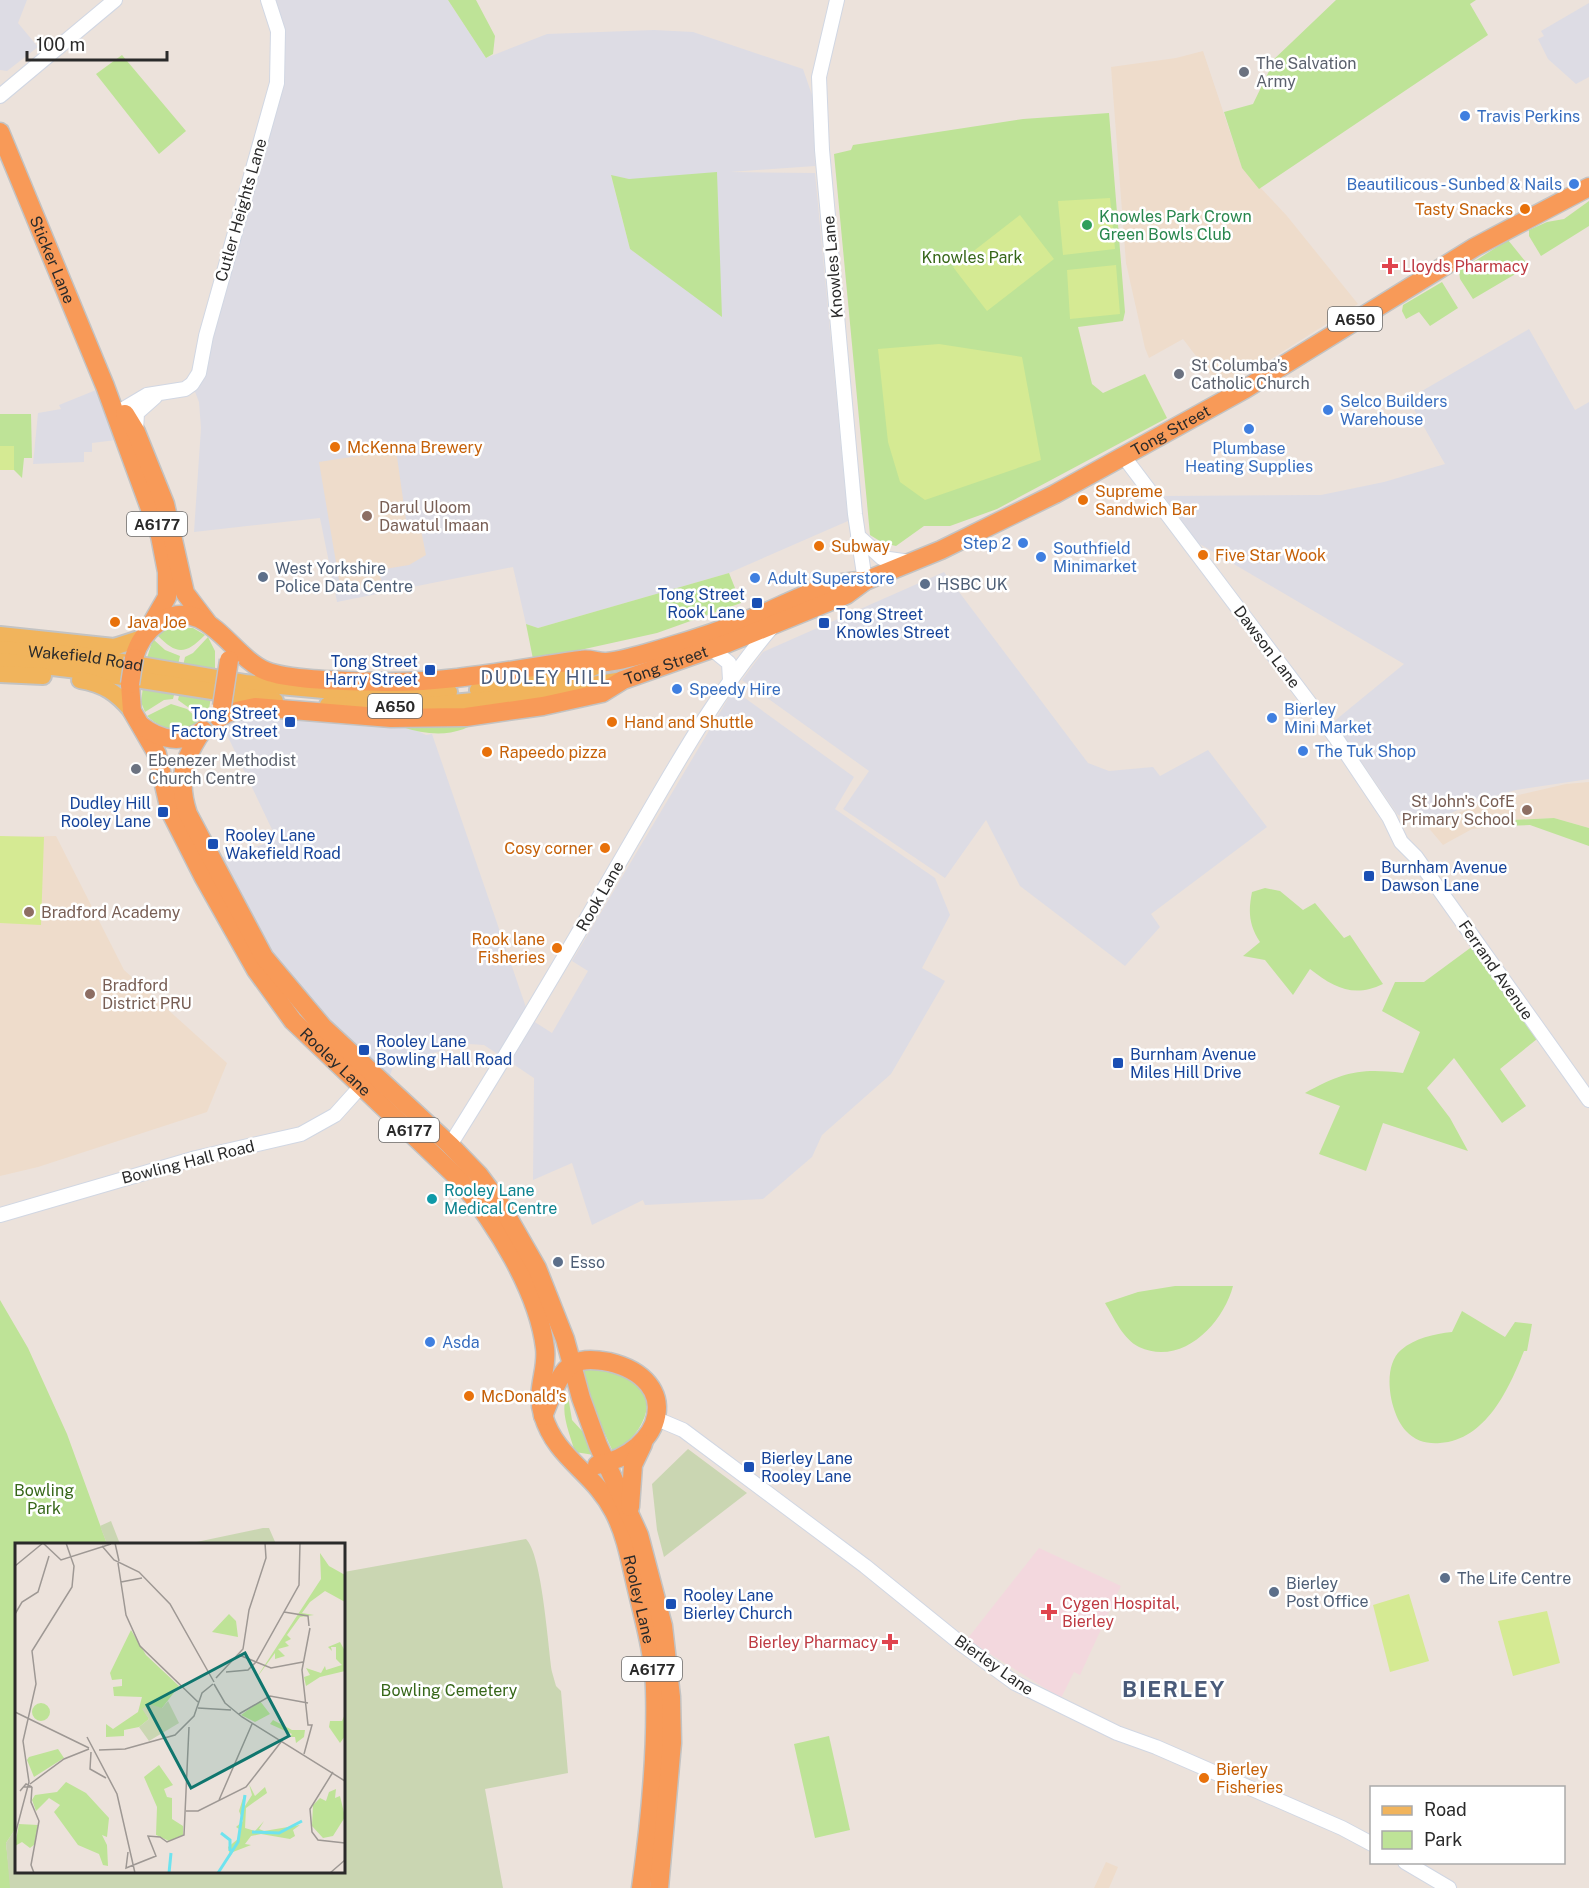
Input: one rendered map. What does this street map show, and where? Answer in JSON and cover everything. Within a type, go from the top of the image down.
[{"type":"highway","name":"Sticker Lane","points":[[0,132],[105,386],[119,412],[154,516],[167,572],[167,597],[144,636]]},
{"type":"highway","name":"Tong Street","points":[[622,680],[712,649],[846,596],[865,581],[951,545],[1124,457],[1245,389],[1442,266],[1589,187]]},
{"type":"highway","name":"Sticker Lane","points":[[119,412],[136,432],[170,521],[185,593],[209,623]]},
{"type":"highway","name":"Tong Street","points":[[606,662],[664,648],[739,623],[838,584],[865,581]]},
{"type":"highway","points":[[225,638],[229,660],[221,712],[203,730],[192,737],[172,739],[156,735],[136,718],[130,684],[134,658],[144,636],[157,623],[172,617],[190,616],[209,623],[225,638],[250,662],[266,671],[324,679],[384,682],[462,678],[584,659],[606,662]]},
{"type":"highway","points":[[221,712],[227,713],[255,707],[391,718],[466,717],[580,699],[602,693],[622,680]]},
{"type":"highway","name":"Rooley Lane","points":[[136,718],[157,754],[166,799],[173,819],[256,970],[293,1021],[459,1179],[474,1198],[518,1268],[536,1315],[545,1348],[539,1387],[543,1416],[552,1440],[561,1453],[580,1467],[598,1487],[615,1512],[627,1548],[645,1622],[655,1687],[654,1752],[640,1888]]},
{"type":"highway","name":"Rooley Lane","points":[[203,730],[185,763],[181,792],[188,814],[264,957],[323,1027],[450,1145],[479,1175],[499,1202],[537,1268],[565,1340],[581,1398],[606,1464],[630,1513],[648,1564],[663,1626],[672,1743],[659,1888]]},
{"type":"highway","points":[[543,1416],[557,1384],[571,1364],[591,1359],[629,1368],[641,1375],[653,1393],[657,1419],[633,1465],[630,1513]]},
{"type":"highway","points":[[557,1384],[570,1388],[581,1398]]},
{"type":"highway","points":[[580,1467],[606,1464],[644,1443]]},
{"type":"main road","points":[[0,636],[114,647],[144,636]]},
{"type":"main road","name":"Wakefield Road","points":[[0,649],[81,655],[168,677]]},
{"type":"main road","name":"Wakefield Road","points":[[0,661],[168,677]]},
{"type":"main road","name":"Tong Street","points":[[168,677],[368,694],[482,690],[585,671],[606,662]]},
{"type":"main road","points":[[0,674],[94,682],[118,694],[136,718]]},
{"type":"main road","name":"Tong Street","points":[[168,677],[317,705],[409,706],[527,696],[622,680]]},
{"type":"street","points":[[0,96],[115,0]]},
{"type":"street","name":"Cutler Heights Lane","points":[[119,412],[147,395],[185,389],[194,382],[199,373],[206,336],[277,83],[278,31],[268,0]]},
{"type":"street","name":"Knowles Lane","points":[[837,0],[819,77],[822,150],[858,536],[865,581]]},
{"type":"street","name":"Cutler Heights Lane","points":[[136,432],[137,413],[160,394]]},
{"type":"street","name":"Dawson Lane","points":[[1124,457],[1336,738],[1389,817],[1401,842]]},
{"type":"street","points":[[858,536],[882,558],[910,562]]},
{"type":"street","name":"Rook Lane","points":[[450,1145],[530,1019],[689,744],[730,680],[773,626]]},
{"type":"street","points":[[712,649],[729,663],[730,680]]},
{"type":"street","name":"Ferrand Avenue","points":[[1401,842],[1416,857],[1589,1100]]},
{"type":"street","name":"Bowling Hall Road","points":[[0,1215],[196,1158],[301,1134],[335,1115],[362,1085]]},
{"type":"street","name":"Bierley Lane","points":[[657,1419],[683,1430],[865,1566],[1015,1683],[1117,1733],[1156,1747],[1370,1844]]},
{"type":"street","points":[[1406,1864],[1449,1888]]},
{"type":"shaded area","points":[[0,0],[27,0],[18,23],[38,47],[7,71],[0,70]]},
{"type":"shaded area","points":[[268,0],[448,0],[486,58],[547,34],[654,30],[693,32],[803,69],[812,95],[815,166],[730,172],[815,173],[848,521],[729,573],[538,628],[526,624],[513,567],[337,602],[320,518],[194,532],[201,428],[199,402],[192,384],[277,83]],"holes":[[[611,176],[629,179],[722,316],[630,249]]]},
{"type":"shaded area","points":[[1589,3],[1589,77],[1576,84],[1548,59],[1538,39],[1544,36],[1541,31]]},
{"type":"shaded area","points":[[1203,51],[1242,168],[1287,216],[1358,304],[1271,359],[1219,386],[1183,339],[1149,358],[1145,348],[1126,263],[1111,67],[1176,58]]},
{"type":"shaded area","points":[[1529,329],[1575,410],[1589,402],[1589,779],[1516,790],[1481,800],[1430,822],[1398,815],[1353,749],[1332,723],[1404,664],[1198,543],[1164,496],[1321,495],[1384,482],[1445,464],[1408,399]]},
{"type":"shaded area","points":[[96,390],[116,440],[92,443],[92,452],[84,452],[84,462],[33,464],[38,413],[61,409],[59,405]]},
{"type":"shaded area","name":"Darul Uloom Dawatul Imaan","points":[[396,450],[407,527],[420,525],[426,555],[409,565],[379,570],[382,585],[341,592],[319,462]]},
{"type":"shaded area","points":[[944,572],[1088,763],[1109,771],[1153,767],[1160,776],[1208,750],[1267,827],[1151,914],[1160,927],[1125,966],[1020,886],[986,820],[945,878],[843,809],[869,771],[742,680],[763,652]]},
{"type":"shaded area","points":[[732,692],[738,693],[854,777],[835,809],[935,878],[950,915],[922,968],[945,981],[891,1074],[822,1135],[812,1157],[763,1199],[645,1205],[643,1200],[592,1225],[572,1163],[533,1180],[534,1078],[484,1045],[469,1044],[394,1063],[388,1082],[275,966],[220,858],[277,840],[219,718],[227,713],[391,718],[426,735],[432,734],[530,1019],[552,1033],[588,971],[572,961]]},
{"type":"shaded area","name":"St John's CofE Primary School","points":[[1589,782],[1589,828],[1554,818],[1512,820],[1504,826],[1472,829],[1443,845],[1427,826],[1480,804],[1566,784]]},
{"type":"shaded area","name":"Bradford District PRU","points":[[56,836],[124,970],[227,1063],[207,1112],[38,1167],[0,1176],[0,837]]},
{"type":"shaded area","name":"Cygen Hospital, Bierley","points":[[1039,1548],[1121,1586],[1080,1675],[1074,1672],[1061,1698],[968,1638]]},
{"type":"shaded area","points":[[1106,1862],[1118,1867],[1109,1888],[1094,1888]]},
{"type":"green space","points":[[448,0],[476,0],[495,36],[493,54],[486,58]]},
{"type":"green space","points":[[1336,0],[1476,0],[1470,4],[1488,35],[1259,189],[1242,168],[1224,112],[1253,104],[1270,69],[1270,63]]},
{"type":"green space","points":[[122,55],[186,131],[159,154],[96,74]]},
{"type":"green space","name":"Knowles Park","points":[[1109,113],[1125,312],[1123,321],[1078,327],[1092,384],[1103,393],[1145,374],[1167,418],[997,509],[950,526],[924,526],[896,546],[883,543],[870,535],[834,154],[851,150],[853,145],[1023,119]]},
{"type":"green space","points":[[717,172],[722,317],[630,249],[611,175],[629,179]]},
{"type":"green space","name":"Knowles Park Crown Green Bowls Club","points":[[1110,198],[1115,249],[1063,255],[1058,201]]},
{"type":"green space","points":[[1589,201],[1589,226],[1541,256],[1529,236],[1529,230],[1547,222],[1564,219]]},
{"type":"green space","points":[[1020,215],[1054,259],[987,311],[953,267]]},
{"type":"green space","points":[[1508,240],[1529,266],[1473,299],[1460,279],[1459,271]]},
{"type":"green space","name":"Knowles Park Crown Green Bowls Club","points":[[1116,265],[1120,314],[1070,319],[1067,270]]},
{"type":"green space","points":[[1442,282],[1458,308],[1430,326],[1419,312],[1406,319],[1402,311],[1403,305]]},
{"type":"green space","points":[[939,344],[1022,357],[1041,460],[925,500],[900,482],[888,442],[878,349]]},
{"type":"green space","points":[[0,414],[31,414],[32,458],[24,458],[22,478],[14,470],[0,470]]},
{"type":"green space","points":[[0,446],[14,446],[14,470],[0,470]]},
{"type":"green space","points":[[729,573],[741,603],[657,633],[571,652],[534,664],[526,624],[538,628]]},
{"type":"green space","points":[[193,628],[205,635],[192,646],[181,650],[170,646],[157,635],[166,630]]},
{"type":"green space","points":[[208,637],[215,651],[215,671],[183,666],[185,657],[193,653]]},
{"type":"green space","points":[[153,639],[165,650],[180,656],[178,665],[146,661]]},
{"type":"green space","points":[[143,687],[175,691],[173,699],[164,700],[145,712],[141,702]]},
{"type":"green space","points":[[180,691],[211,697],[209,709],[203,718],[178,700]]},
{"type":"green space","points":[[171,704],[187,709],[200,721],[179,730],[159,725],[147,716]]},
{"type":"green space","points":[[487,715],[467,728],[446,733],[425,732],[402,727]]},
{"type":"green space","points":[[1554,818],[1589,828],[1589,846],[1530,825],[1504,826],[1512,820]]},
{"type":"green space","points":[[0,836],[44,837],[41,925],[0,923]]},
{"type":"green space","points":[[1265,888],[1280,891],[1303,910],[1315,903],[1344,938],[1350,935],[1383,984],[1363,990],[1345,989],[1327,981],[1310,969],[1293,995],[1265,960],[1243,956],[1260,942],[1250,918],[1250,906],[1252,892]]},
{"type":"green space","points":[[1477,943],[1542,1035],[1500,1069],[1526,1106],[1502,1123],[1454,1058],[1427,1088],[1450,1118],[1468,1151],[1383,1123],[1366,1171],[1319,1154],[1340,1106],[1305,1093],[1352,1073],[1375,1071],[1403,1073],[1420,1032],[1382,1011],[1395,982],[1424,982]]},
{"type":"green space","points":[[1175,1286],[1233,1286],[1228,1300],[1210,1327],[1185,1347],[1170,1351],[1155,1352],[1133,1343],[1119,1328],[1105,1303],[1138,1292]]},
{"type":"green space","name":"Bowling Park","points":[[0,1300],[28,1348],[67,1434],[107,1543],[15,1543],[15,1830],[6,1843],[11,1888],[0,1888]]},
{"type":"green space","points":[[1462,1311],[1505,1337],[1515,1322],[1532,1324],[1527,1351],[1524,1351],[1503,1396],[1483,1423],[1456,1440],[1440,1443],[1422,1441],[1406,1431],[1396,1414],[1390,1390],[1391,1367],[1401,1350],[1412,1342],[1432,1335],[1452,1332]]},
{"type":"green space","points":[[582,1369],[606,1371],[629,1378],[640,1386],[645,1395],[647,1406],[645,1417],[639,1428],[623,1446],[613,1452],[596,1414]]},
{"type":"green space","points":[[568,1396],[572,1420],[583,1432],[594,1455],[575,1452],[564,1408]]},
{"type":"green space","points":[[688,1449],[747,1493],[664,1557],[657,1530],[652,1484]]},
{"type":"green space","points":[[111,1521],[120,1543],[107,1543],[100,1526]]},
{"type":"green space","points":[[269,1528],[276,1543],[192,1543]]},
{"type":"green space","name":"Bowling Cemetery","points":[[526,1539],[532,1548],[544,1601],[552,1672],[556,1686],[561,1691],[568,1773],[485,1789],[503,1888],[10,1888],[6,1843],[15,1830],[15,1873],[345,1873],[345,1572]]},
{"type":"green space","points":[[1409,1594],[1429,1661],[1390,1672],[1373,1605]]},
{"type":"green space","points":[[1547,1611],[1560,1663],[1513,1676],[1498,1621]]},
{"type":"green space","points":[[829,1736],[850,1830],[815,1838],[794,1744]]},
{"type":"place","name":"The Salvation Army","points":[[1244,72]]},
{"type":"place","name":"Travis Perkins","points":[[1465,116]]},
{"type":"place","name":"Beautilicous - Sunbed & Nails","points":[[1574,184]]},
{"type":"place","name":"Tasty Snacks","points":[[1525,209]]},
{"type":"place","name":"Knowles Park Crown Green Bowls Club","points":[[1087,225]]},
{"type":"place","name":"Lloyds Pharmacy","points":[[1390,266]]},
{"type":"place","name":"St Columba's Catholic Church","points":[[1179,374]]},
{"type":"place","name":"Selco Builders Warehouse","points":[[1328,410]]},
{"type":"place","name":"Plumbase Heating Supplies","points":[[1249,429]]},
{"type":"place","name":"McKenna Brewery","points":[[335,447]]},
{"type":"place","name":"Supreme Sandwich Bar","points":[[1083,500]]},
{"type":"place","name":"Darul Uloom Dawatul Imaan","points":[[367,516]]},
{"type":"place","name":"Step 2","points":[[1023,543]]},
{"type":"place","name":"Subway","points":[[819,546]]},
{"type":"place","name":"Five Star Wook","points":[[1203,555]]},
{"type":"place","name":"Southfield Minimarket","points":[[1041,557]]},
{"type":"place","name":"West Yorkshire Police Data Centre","points":[[263,577]]},
{"type":"place","name":"Adult Superstore","points":[[755,578]]},
{"type":"place","name":"HSBC UK","points":[[925,584]]},
{"type":"place","name":"Tong Street Rook Lane","points":[[757,603]]},
{"type":"place","name":"Java Joe","points":[[115,622]]},
{"type":"place","name":"Tong Street Knowles Street","points":[[824,623]]},
{"type":"place","name":"Tong Street Harry Street","points":[[430,670]]},
{"type":"place","name":"Speedy Hire","points":[[677,689]]},
{"type":"place","name":"Bierley Mini Market","points":[[1272,718]]},
{"type":"place","name":"Tong Street Factory Street","points":[[290,722]]},
{"type":"place","name":"Hand and Shuttle","points":[[612,722]]},
{"type":"place","name":"The Tuk Shop","points":[[1303,751]]},
{"type":"place","name":"Rapeedo pizza","points":[[487,752]]},
{"type":"place","name":"Ebenezer Methodist Church Centre","points":[[136,769]]},
{"type":"place","name":"St John's CofE Primary School","points":[[1527,810]]},
{"type":"place","name":"Dudley Hill Rooley Lane","points":[[163,812]]},
{"type":"place","name":"Rooley Lane Wakefield Road","points":[[213,844]]},
{"type":"place","name":"Cosy corner","points":[[605,848]]},
{"type":"place","name":"Burnham Avenue Dawson Lane","points":[[1369,876]]},
{"type":"place","name":"Bradford Academy","points":[[29,912]]},
{"type":"place","name":"Rook lane Fisheries","points":[[557,948]]},
{"type":"place","name":"Bradford District PRU","points":[[90,994]]},
{"type":"place","name":"Rooley Lane Bowling Hall Road","points":[[364,1050]]},
{"type":"place","name":"Burnham Avenue Miles Hill Drive","points":[[1118,1063]]},
{"type":"place","name":"Rooley Lane Medical Centre","points":[[432,1199]]},
{"type":"place","name":"Esso","points":[[558,1262]]},
{"type":"place","name":"Asda","points":[[430,1342]]},
{"type":"place","name":"McDonald's","points":[[469,1396]]},
{"type":"place","name":"Bierley Lane Rooley Lane","points":[[749,1467]]},
{"type":"place","name":"The Life Centre","points":[[1445,1578]]},
{"type":"place","name":"Bierley Post Office","points":[[1274,1592]]},
{"type":"place","name":"Rooley Lane Bierley Church","points":[[671,1604]]},
{"type":"place","name":"Cygen Hospital, Bierley","points":[[1049,1612]]},
{"type":"place","name":"Bierley Pharmacy","points":[[890,1642]]},
{"type":"place","name":"Bierley Fisheries","points":[[1204,1778]]},
{"type":"district","name":"DUDLEY HILL","points":[[546,677]]},
{"type":"district","name":"BIERLEY","points":[[1174,1689]]}]
